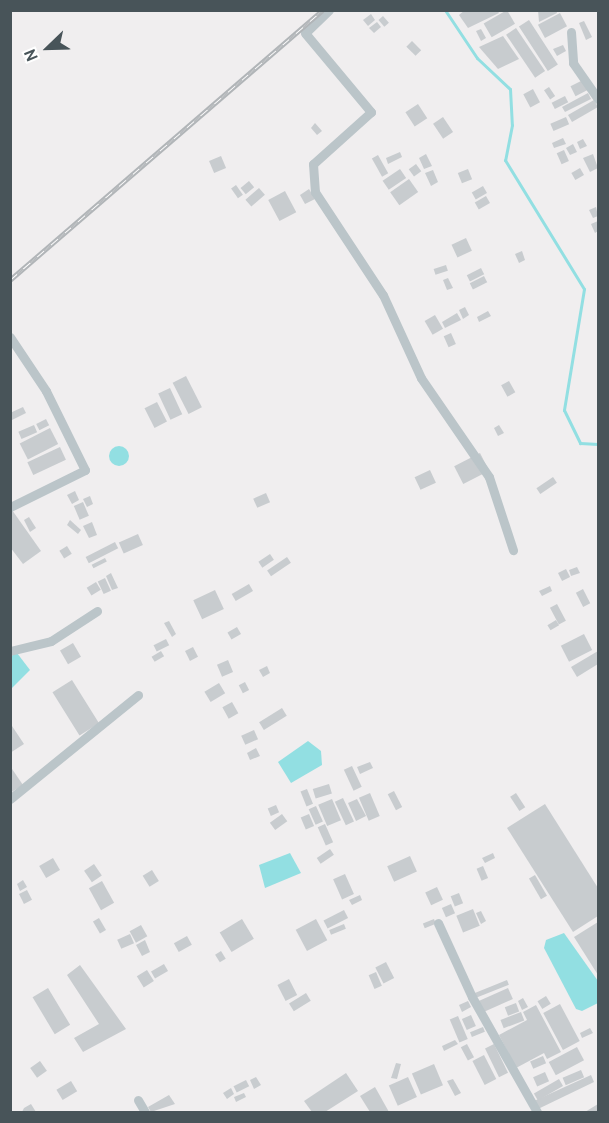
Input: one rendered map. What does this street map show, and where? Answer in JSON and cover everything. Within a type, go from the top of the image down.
[{"type":"street","points":[[329,10],[305,33],[371,112],[313,164],[315,192],[382,295],[421,378],[489,477],[513,550]]},
{"type":"street","points":[[571,32],[573,63],[598,99]]},
{"type":"street","points":[[10,337],[46,391],[85,470],[10,507]]},
{"type":"street","points":[[10,651],[51,641],[97,611]]},
{"type":"street","points":[[10,799],[138,695]]},
{"type":"street","points":[[438,923],[472,997],[537,1113]]},
{"type":"street","points":[[138,1100],[145,1113]]},
{"type":"water","points":[[119,446],[126,449],[129,456],[126,463],[119,466],[112,463],[109,456],[112,449]]},
{"type":"water","points":[[17,653],[30,670],[11,689],[11,656]]},
{"type":"water","points":[[308,741],[321,751],[322,765],[291,783],[278,762]]},
{"type":"water","points":[[290,853],[301,873],[265,888],[259,865]]},
{"type":"water","points":[[564,933],[598,981],[598,1003],[582,1011],[576,1009],[544,948],[546,940]]},
{"type":"building","points":[[465,10],[497,10],[499,13],[468,28],[459,15]]},
{"type":"building","points":[[507,10],[515,24],[492,37],[484,24]]},
{"type":"building","points":[[538,10],[556,10],[557,13],[539,22]]},
{"type":"building","points":[[560,13],[567,26],[545,38],[538,25]]},
{"type":"building","points":[[371,14],[375,20],[368,26],[363,20]]},
{"type":"building","points":[[383,16],[389,23],[384,27],[378,20]]},
{"type":"building","points":[[529,20],[558,64],[548,71],[519,27]]},
{"type":"building","points":[[584,21],[592,37],[586,40],[579,23]]},
{"type":"building","points":[[377,22],[381,27],[374,33],[369,28]]},
{"type":"building","points":[[516,28],[545,71],[535,78],[506,35]]},
{"type":"building","points":[[481,29],[486,38],[481,41],[476,31]]},
{"type":"building","points":[[503,36],[519,59],[498,69],[479,47]]},
{"type":"building","points":[[412,41],[421,50],[416,56],[406,47]]},
{"type":"building","points":[[563,45],[566,51],[557,56],[553,49]]},
{"type":"building","points":[[583,80],[588,90],[576,96],[571,86]]},
{"type":"building","points":[[549,87],[555,96],[550,99],[544,90]]},
{"type":"building","points":[[533,89],[540,102],[530,107],[523,94]]},
{"type":"building","points":[[588,93],[591,99],[565,112],[562,107]]},
{"type":"building","points":[[565,96],[568,102],[555,109],[552,103]]},
{"type":"building","points":[[594,100],[598,107],[572,122],[568,115]]},
{"type":"building","points":[[418,104],[427,118],[415,126],[405,112]]},
{"type":"building","points":[[443,117],[453,132],[443,139],[433,124]]},
{"type":"building","points":[[566,117],[569,124],[553,131],[550,124]]},
{"type":"building","points":[[315,123],[322,131],[317,135],[311,128]]},
{"type":"building","points":[[563,138],[566,144],[554,148],[552,143]]},
{"type":"building","points":[[583,139],[587,146],[580,149],[577,142]]},
{"type":"building","points":[[573,144],[577,152],[570,155],[566,148]]},
{"type":"building","points":[[564,150],[569,161],[562,164],[557,153]]},
{"type":"building","points":[[400,152],[402,157],[388,164],[386,158]]},
{"type":"building","points":[[426,154],[432,166],[424,169],[419,158]]},
{"type":"building","points":[[593,154],[598,168],[590,172],[583,158]]},
{"type":"building","points":[[378,155],[388,173],[382,177],[372,158]]},
{"type":"building","points":[[221,156],[226,168],[214,173],[209,161]]},
{"type":"building","points":[[416,164],[421,171],[414,177],[409,169]]},
{"type":"building","points":[[580,168],[584,175],[575,180],[571,173]]},
{"type":"building","points":[[400,169],[406,178],[389,190],[383,181]]},
{"type":"building","points":[[468,169],[472,179],[462,183],[458,173]]},
{"type":"building","points":[[433,170],[438,182],[431,186],[425,173]]},
{"type":"building","points":[[409,179],[418,192],[399,205],[390,192]]},
{"type":"building","points":[[249,181],[254,187],[246,194],[241,188]]},
{"type":"building","points":[[236,185],[243,195],[238,198],[231,188]]},
{"type":"building","points":[[483,186],[487,193],[476,199],[472,192]]},
{"type":"building","points":[[259,188],[265,195],[251,207],[245,200]]},
{"type":"building","points":[[309,189],[315,199],[305,204],[300,195]]},
{"type":"building","points":[[285,191],[296,212],[279,221],[268,200]]},
{"type":"building","points":[[486,196],[490,203],[479,209],[475,202]]},
{"type":"building","points":[[596,207],[598,216],[593,218],[589,210]]},
{"type":"building","points":[[598,221],[598,231],[595,233],[591,224]]},
{"type":"building","points":[[466,238],[472,251],[457,257],[451,245]]},
{"type":"building","points":[[522,251],[525,260],[519,263],[515,254]]},
{"type":"building","points":[[446,265],[448,271],[435,275],[434,269]]},
{"type":"building","points":[[481,268],[484,274],[470,282],[467,275]]},
{"type":"building","points":[[484,276],[487,282],[473,290],[470,283]]},
{"type":"building","points":[[448,278],[453,288],[447,290],[443,280]]},
{"type":"building","points":[[465,307],[469,315],[463,319],[459,310]]},
{"type":"building","points":[[488,311],[491,316],[479,322],[477,317]]},
{"type":"building","points":[[457,313],[461,320],[445,328],[442,322]]},
{"type":"building","points":[[435,315],[443,329],[433,335],[425,321]]},
{"type":"building","points":[[451,333],[456,344],[449,347],[444,336]]},
{"type":"building","points":[[186,376],[202,407],[189,414],[173,383]]},
{"type":"building","points":[[509,381],[515,392],[507,397],[501,385]]},
{"type":"building","points":[[170,388],[182,414],[170,420],[158,393]]},
{"type":"building","points":[[157,402],[167,422],[155,428],[145,408]]},
{"type":"building","points":[[23,407],[26,413],[10,421],[10,413]]},
{"type":"building","points":[[46,419],[49,425],[39,430],[36,424]]},
{"type":"building","points":[[34,425],[37,432],[21,439],[18,432]]},
{"type":"building","points":[[499,425],[504,433],[498,436],[494,428]]},
{"type":"building","points":[[50,428],[58,444],[28,459],[20,443]]},
{"type":"building","points":[[60,447],[66,460],[33,475],[27,462]]},
{"type":"building","points":[[480,453],[489,471],[463,484],[454,466]]},
{"type":"building","points":[[430,470],[436,483],[421,490],[415,477]]},
{"type":"building","points":[[553,477],[557,483],[540,494],[536,488]]},
{"type":"building","points":[[75,491],[79,500],[72,504],[67,495]]},
{"type":"building","points":[[266,493],[270,502],[257,508],[253,499]]},
{"type":"building","points":[[90,496],[93,504],[87,507],[83,499]]},
{"type":"building","points":[[83,502],[89,516],[80,520],[74,506]]},
{"type":"building","points":[[12,510],[41,551],[23,564],[10,547]]},
{"type":"building","points":[[29,517],[36,528],[30,532],[24,520]]},
{"type":"building","points":[[70,520],[81,530],[78,534],[67,525]]},
{"type":"building","points":[[92,522],[97,535],[89,538],[83,526]]},
{"type":"building","points":[[138,534],[143,545],[124,554],[119,543]]},
{"type":"building","points":[[115,542],[118,548],[89,563],[86,557]]},
{"type":"building","points":[[67,546],[72,554],[64,558],[59,551]]},
{"type":"building","points":[[270,554],[274,560],[262,568],[258,562]]},
{"type":"building","points":[[287,557],[291,563],[271,576],[267,570]]},
{"type":"building","points":[[105,558],[107,562],[93,568],[92,565]]},
{"type":"building","points":[[577,567],[580,573],[571,576],[569,570]]},
{"type":"building","points":[[566,569],[570,577],[562,581],[558,573]]},
{"type":"building","points":[[111,573],[118,588],[112,590],[106,576]]},
{"type":"building","points":[[105,578],[111,591],[104,594],[98,581]]},
{"type":"building","points":[[96,582],[101,590],[91,595],[87,588]]},
{"type":"building","points":[[249,584],[253,591],[236,601],[232,594]]},
{"type":"building","points":[[550,586],[552,591],[542,596],[539,591]]},
{"type":"building","points":[[583,589],[590,603],[583,607],[576,593]]},
{"type":"building","points":[[215,590],[224,609],[202,619],[193,600]]},
{"type":"building","points":[[557,604],[566,621],[559,625],[550,608]]},
{"type":"building","points":[[556,620],[559,625],[551,630],[547,625]]},
{"type":"building","points":[[169,621],[176,634],[172,637],[164,623]]},
{"type":"building","points":[[237,627],[241,634],[231,639],[227,632]]},
{"type":"building","points":[[584,634],[592,650],[569,662],[561,646]]},
{"type":"building","points":[[166,639],[169,645],[157,652],[154,645]]},
{"type":"building","points":[[73,643],[81,657],[68,664],[60,650]]},
{"type":"building","points":[[193,647],[198,657],[190,661],[185,651]]},
{"type":"building","points":[[161,651],[164,656],[155,662],[152,657]]},
{"type":"building","points":[[598,651],[598,664],[577,677],[571,667]]},
{"type":"building","points":[[228,660],[233,672],[222,677],[217,665]]},
{"type":"building","points":[[267,666],[270,673],[263,677],[259,670]]},
{"type":"building","points":[[72,680],[99,723],[80,735],[52,692]]},
{"type":"building","points":[[245,682],[249,690],[243,693],[239,685]]},
{"type":"building","points":[[219,683],[225,693],[211,702],[204,692]]},
{"type":"building","points":[[232,702],[238,713],[229,719],[222,707]]},
{"type":"building","points":[[282,708],[287,716],[264,730],[259,722]]},
{"type":"building","points":[[10,723],[24,744],[10,753]]},
{"type":"building","points":[[254,730],[258,739],[245,745],[241,736]]},
{"type":"building","points":[[256,748],[260,756],[250,760],[247,753]]},
{"type":"building","points":[[370,762],[373,768],[360,774],[357,767]]},
{"type":"building","points":[[10,766],[23,785],[10,793]]},
{"type":"building","points":[[352,766],[362,787],[354,791],[344,770]]},
{"type":"building","points":[[329,784],[332,794],[316,799],[313,789]]},
{"type":"building","points":[[307,789],[313,804],[307,806],[301,792]]},
{"type":"building","points":[[394,791],[402,807],[396,810],[388,794]]},
{"type":"building","points":[[370,793],[380,816],[369,821],[359,798]]},
{"type":"building","points":[[516,793],[525,807],[519,811],[510,797]]},
{"type":"building","points":[[343,798],[354,822],[346,825],[335,802]]},
{"type":"building","points":[[332,799],[341,820],[327,826],[318,805]]},
{"type":"building","points":[[357,799],[366,816],[356,821],[348,803]]},
{"type":"building","points":[[545,804],[598,888],[598,916],[573,932],[507,828]]},
{"type":"building","points":[[276,805],[279,812],[271,816],[268,809]]},
{"type":"building","points":[[316,806],[323,822],[316,825],[309,809]]},
{"type":"building","points":[[282,814],[287,821],[275,830],[270,823]]},
{"type":"building","points":[[309,814],[314,826],[306,829],[301,818]]},
{"type":"building","points":[[325,824],[333,842],[326,846],[318,827]]},
{"type":"building","points":[[330,849],[334,855],[321,864],[317,858]]},
{"type":"building","points":[[493,853],[495,858],[485,863],[482,858]]},
{"type":"building","points":[[410,856],[417,872],[394,882],[387,866]]},
{"type":"building","points":[[53,858],[60,870],[46,878],[39,866]]},
{"type":"building","points":[[94,864],[102,876],[92,882],[84,871]]},
{"type":"building","points":[[483,866],[488,878],[482,881],[477,869]]},
{"type":"building","points":[[152,870],[159,881],[150,887],[143,876]]},
{"type":"building","points":[[345,874],[354,894],[342,899],[333,879]]},
{"type":"building","points":[[535,875],[547,896],[541,899],[529,878]]},
{"type":"building","points":[[23,880],[27,887],[20,891],[17,884]]},
{"type":"building","points":[[102,881],[114,903],[101,910],[89,888]]},
{"type":"building","points":[[437,887],[443,900],[431,905],[425,892]]},
{"type":"building","points":[[27,890],[32,900],[24,904],[19,894]]},
{"type":"building","points":[[459,893],[463,903],[455,907],[451,896]]},
{"type":"building","points":[[360,895],[362,900],[352,905],[349,900]]},
{"type":"building","points":[[451,904],[455,913],[446,917],[442,908]]},
{"type":"building","points":[[473,909],[480,926],[463,932],[456,916]]},
{"type":"building","points":[[344,910],[348,918],[328,928],[324,920]]},
{"type":"building","points":[[481,911],[486,921],[481,924],[476,913]]},
{"type":"building","points":[[99,918],[106,930],[100,934],[93,922]]},
{"type":"building","points":[[242,919],[254,939],[232,952],[220,932]]},
{"type":"building","points":[[316,919],[327,940],[307,951],[296,930]]},
{"type":"building","points":[[434,919],[436,924],[425,928],[423,923]]},
{"type":"building","points":[[598,922],[598,975],[574,937]]},
{"type":"building","points":[[344,924],[346,929],[331,935],[329,930]]},
{"type":"building","points":[[141,925],[147,936],[136,943],[130,931]]},
{"type":"building","points":[[130,934],[134,943],[121,949],[117,940]]},
{"type":"building","points":[[187,936],[192,945],[179,952],[174,943]]},
{"type":"building","points":[[145,940],[150,952],[142,956],[136,945]]},
{"type":"building","points":[[221,951],[226,959],[220,962],[215,955]]},
{"type":"building","points":[[386,962],[394,978],[383,983],[375,967]]},
{"type":"building","points":[[164,964],[168,971],[155,978],[151,972]]},
{"type":"building","points":[[80,965],[126,1029],[83,1052],[74,1038],[99,1024],[67,975]]},
{"type":"building","points":[[147,970],[154,981],[144,987],[137,976]]},
{"type":"building","points":[[376,972],[382,986],[374,989],[369,975]]},
{"type":"building","points":[[289,979],[297,995],[286,1001],[277,985]]},
{"type":"building","points":[[507,980],[509,985],[475,998],[474,993]]},
{"type":"building","points":[[48,988],[70,1025],[55,1034],[33,997]]},
{"type":"building","points":[[508,988],[513,999],[484,1012],[479,1001]]},
{"type":"building","points":[[306,993],[311,1001],[294,1011],[289,1004]]},
{"type":"building","points":[[546,996],[551,1004],[542,1009],[538,1001]]},
{"type":"building","points":[[523,998],[528,1007],[522,1010],[518,1001]]},
{"type":"building","points":[[468,1001],[471,1007],[462,1012],[459,1005]]},
{"type":"building","points":[[516,1003],[519,1011],[508,1016],[505,1007]]},
{"type":"building","points":[[560,1004],[580,1041],[563,1050],[543,1013]]},
{"type":"building","points":[[536,1005],[561,1052],[547,1059],[544,1053],[516,1068],[499,1035],[527,1020],[523,1012]]},
{"type":"building","points":[[521,1012],[524,1020],[504,1028],[500,1020]]},
{"type":"building","points":[[471,1015],[476,1026],[467,1030],[462,1019]]},
{"type":"building","points":[[458,1016],[468,1039],[459,1043],[450,1020]]},
{"type":"building","points":[[483,1027],[485,1032],[472,1037],[470,1032]]},
{"type":"building","points":[[590,1028],[593,1033],[582,1038],[580,1033]]},
{"type":"building","points":[[455,1040],[458,1044],[444,1051],[442,1046]]},
{"type":"building","points":[[467,1044],[474,1057],[468,1061],[461,1047]]},
{"type":"building","points":[[494,1044],[508,1073],[499,1077],[485,1048]]},
{"type":"building","points":[[577,1047],[584,1060],[556,1075],[549,1062]]},
{"type":"building","points":[[484,1055],[496,1079],[485,1085],[472,1061]]},
{"type":"building","points":[[543,1056],[546,1063],[533,1069],[530,1061]]},
{"type":"building","points":[[40,1061],[47,1071],[37,1078],[30,1068]]},
{"type":"building","points":[[396,1063],[401,1064],[397,1079],[391,1078]]},
{"type":"building","points":[[434,1064],[443,1085],[421,1095],[412,1073]]},
{"type":"building","points":[[581,1070],[584,1077],[566,1085],[563,1078]]},
{"type":"building","points":[[545,1072],[549,1081],[537,1086],[533,1077]]},
{"type":"building","points":[[346,1073],[358,1091],[325,1112],[312,1112],[304,1101]]},
{"type":"building","points":[[591,1075],[594,1082],[538,1109],[534,1101]]},
{"type":"building","points":[[256,1077],[261,1085],[254,1089],[250,1080]]},
{"type":"building","points":[[408,1077],[417,1097],[398,1106],[389,1086]]},
{"type":"building","points":[[453,1079],[461,1093],[455,1096],[447,1081]]},
{"type":"building","points":[[559,1079],[563,1086],[538,1100],[534,1094]]},
{"type":"building","points":[[246,1080],[249,1086],[237,1093],[234,1086]]},
{"type":"building","points":[[71,1081],[77,1091],[63,1100],[56,1090]]},
{"type":"building","points":[[375,1087],[389,1112],[370,1112],[360,1096]]},
{"type":"building","points":[[231,1088],[234,1094],[227,1099],[223,1093]]},
{"type":"building","points":[[244,1093],[246,1097],[236,1102],[234,1097]]},
{"type":"building","points":[[169,1095],[175,1104],[151,1112],[148,1107]]},
{"type":"building","points":[[31,1104],[36,1112],[22,1112],[24,1108]]},
{"type":"building","points":[[598,1104],[598,1112],[585,1112]]},
{"type":"waterway","points":[[445,10],[477,58],[510,89],[512,125],[505,160],[584,289],[564,410],[580,443],[598,444]]},
{"type":"railway","points":[[10,280],[323,10]]}]
